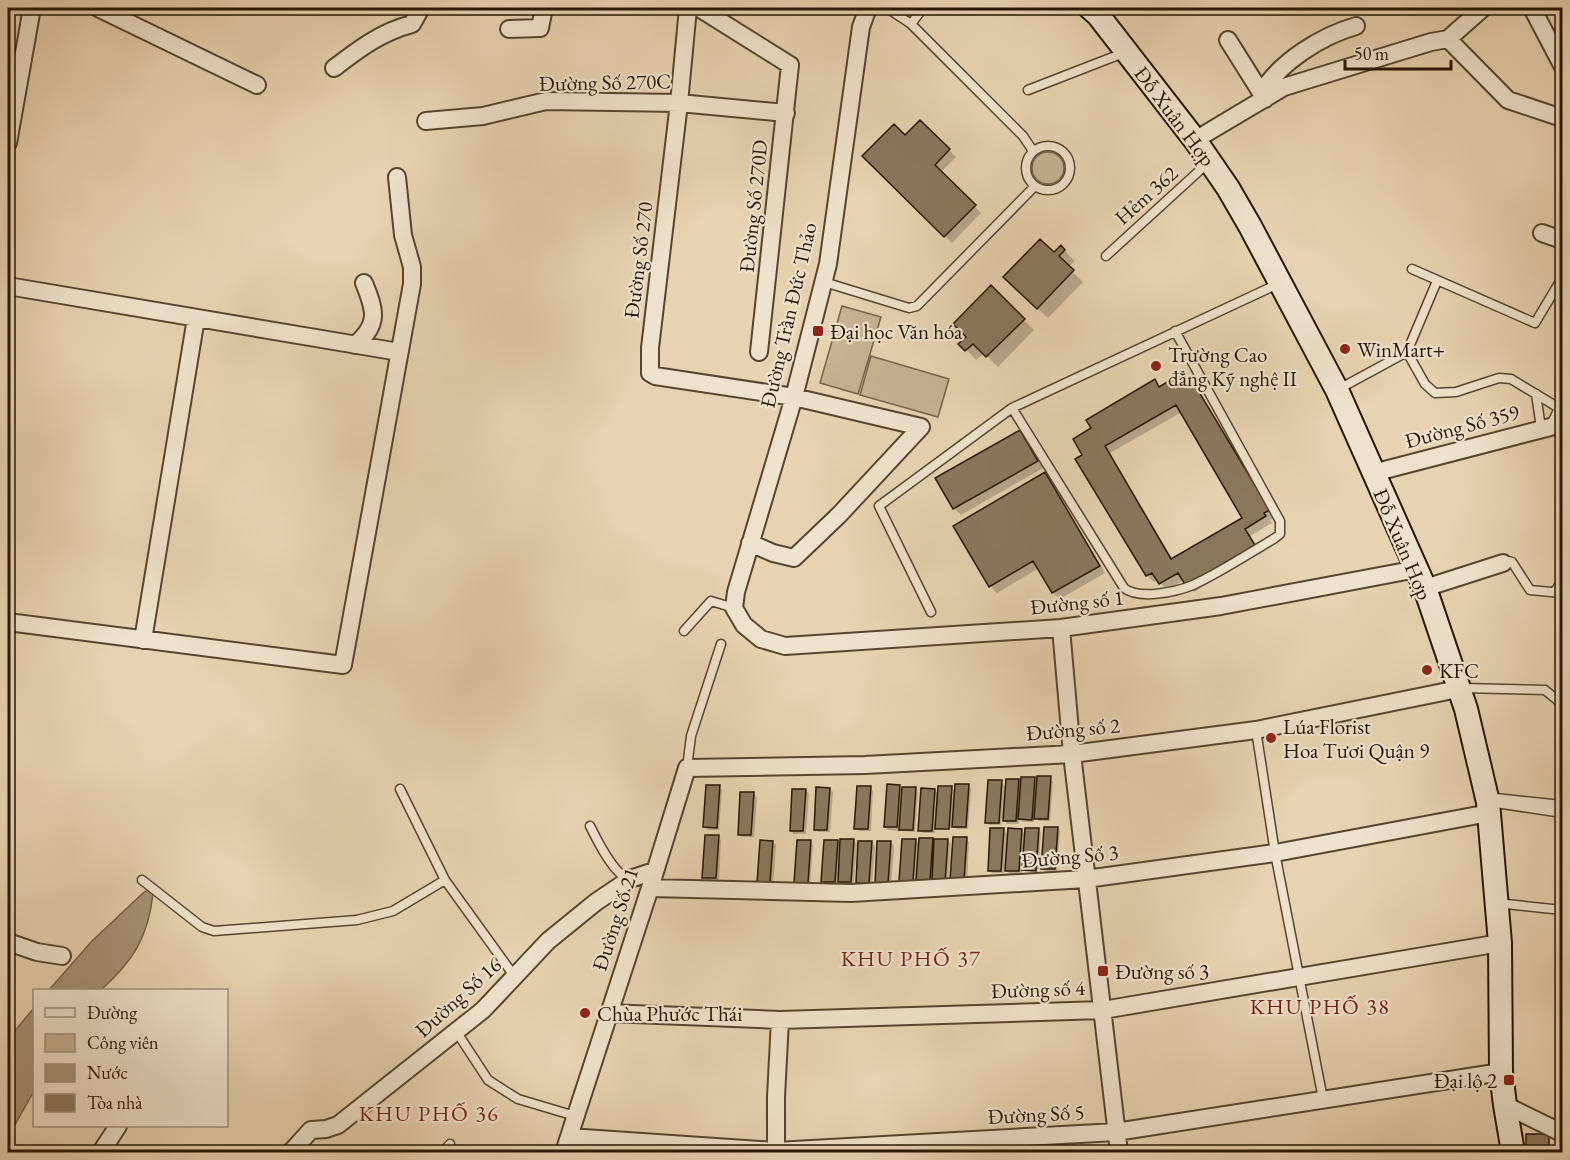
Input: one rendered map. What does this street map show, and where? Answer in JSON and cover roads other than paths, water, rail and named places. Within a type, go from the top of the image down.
[{"type":"main road","name":"Đỗ Xuân Hợp","points":[[1098,10],[1210,161],[1250,226],[1337,390],[1421,579],[1466,709],[1488,804],[1500,943],[1501,1072],[1513,1152]]},
{"type":"street","points":[[8,143],[10,110],[32,8]]},
{"type":"street","points":[[98,8],[257,85]]},
{"type":"street","points":[[334,68],[377,36],[412,24],[421,8]]},
{"type":"street","points":[[509,28],[540,28],[544,8]]},
{"type":"street","name":"Đường Số 270","points":[[688,8],[650,348],[650,372],[655,376],[794,397]]},
{"type":"street","name":"Đường Số 270D","points":[[699,8],[790,64],[759,352]]},
{"type":"street","name":"Đường Trần Đức Thảo","points":[[734,608],[736,592],[794,397],[824,282],[861,27],[868,8]]},
{"type":"street","points":[[1195,140],[1263,96],[1284,87],[1431,42],[1448,39],[1466,14],[1483,8]]},
{"type":"street","points":[[1532,8],[1563,65]]},
{"type":"street","points":[[1263,96],[1269,81],[1290,60],[1325,39],[1356,26]]},
{"type":"street","points":[[1448,39],[1508,100],[1563,118]]},
{"type":"street","points":[[1228,40],[1263,96]]},
{"type":"street","name":"Đường Số 270C","points":[[426,121],[483,116],[546,101],[679,103],[786,112]]},
{"type":"street","points":[[8,622],[343,665],[412,284],[412,267],[403,235],[397,177]]},
{"type":"street","points":[[1542,233],[1563,240]]},
{"type":"street","points":[[355,345],[366,336],[374,321],[374,310],[364,283]]},
{"type":"street","points":[[8,286],[399,352]]},
{"type":"street","points":[[143,639],[196,318]]},
{"type":"street","points":[[750,543],[773,553],[794,558],[839,515],[921,427],[794,397]]},
{"type":"street","name":"Đường Số 359","points":[[1373,473],[1555,418]]},
{"type":"street","name":"Đường số 1","points":[[734,608],[744,625],[762,639],[785,646],[1061,628],[1421,579],[1503,563]]},
{"type":"street","points":[[1061,628],[1072,754],[1119,1152]]},
{"type":"street","name":"Đường số 2","points":[[687,768],[865,765],[1072,754],[1256,730],[1458,688]]},
{"type":"street","name":"Đường Số 21","points":[[566,1145],[687,768]]},
{"type":"street","name":"Đường Số 3","points":[[650,888],[851,893],[1086,879],[1275,853],[1488,804]]},
{"type":"street","name":"Đường Số 16","points":[[291,1152],[310,1130],[326,1129],[338,1125],[483,1010],[548,941],[596,902],[630,879],[654,871]]},
{"type":"street","points":[[8,942],[37,952],[62,956]]},
{"type":"street","name":"Đường số 4","points":[[608,1013],[780,1020],[1103,1010],[1500,943]]},
{"type":"street","points":[[776,1152],[780,1020]]},
{"type":"street","name":"Đường Số 5","points":[[566,1145],[776,1152],[1116,1132],[1501,1072]]},
{"type":"street","points":[[1505,1106],[1563,1133]]},
{"type":"street","points":[[101,1152],[117,1127]]},
{"type":"lane","points":[[887,8],[911,24],[1023,136],[1033,151]]},
{"type":"lane","points":[[911,24],[923,8]]},
{"type":"lane","points":[[1028,90],[1127,52]]},
{"type":"lane","points":[[1040,147],[1055,147],[1068,156],[1071,164],[1068,179],[1057,189],[1049,191],[1030,182],[1026,163],[1033,151],[1040,147]]},
{"type":"lane","name":"Hẻm 362","points":[[1106,256],[1210,161]]},
{"type":"lane","points":[[824,282],[909,308],[917,306],[1035,186]]},
{"type":"lane","points":[[1412,269],[1437,282],[1535,323],[1559,283],[1563,285]]},
{"type":"lane","points":[[1337,390],[1407,352],[1437,282]]},
{"type":"lane","points":[[931,612],[879,506],[1012,408],[1280,283]]},
{"type":"lane","points":[[1012,408],[1124,588],[1129,592],[1146,594],[1191,586],[1275,538],[1280,534],[1280,521],[1174,331]]},
{"type":"lane","points":[[1407,352],[1425,384],[1435,393],[1456,392],[1499,378],[1511,379],[1536,394],[1555,418]]},
{"type":"lane","points":[[1536,394],[1555,418]]},
{"type":"lane","points":[[1503,563],[1512,562],[1530,590],[1559,592],[1563,582]]},
{"type":"lane","points":[[684,631],[711,602],[734,608]]},
{"type":"lane","points":[[687,768],[691,736],[721,644]]},
{"type":"lane","points":[[1458,688],[1545,690],[1563,704]]},
{"type":"lane","points":[[1256,730],[1275,853],[1323,1099]]},
{"type":"lane","points":[[400,789],[445,880],[515,976]]},
{"type":"lane","points":[[1488,804],[1563,805]]},
{"type":"lane","points":[[1488,804],[1563,813]]},
{"type":"lane","points":[[590,826],[603,850],[623,877],[630,879]]},
{"type":"lane","points":[[142,880],[202,927],[213,931],[357,920],[393,911],[445,880]]},
{"type":"lane","points":[[1497,903],[1563,910]]},
{"type":"lane","points":[[456,1031],[488,1080],[518,1099],[575,1116]]},
{"type":"lane","points":[[443,1152],[450,1144]]},
{"type":"water","points":[[149,889],[153,894],[151,910],[143,936],[122,969],[102,989],[50,989],[92,941]]},
{"type":"water","points":[[33,1009],[33,1093],[8,1137],[8,1039]]},
{"type":"place","name":"Đại học Văn hóa","points":[[818,331]]},
{"type":"place","name":"WinMart+","points":[[1345,349]]},
{"type":"place","name":"Trường Cao đẳng Kỹ nghệ II","points":[[1156,366]]},
{"type":"place","name":"KFC","points":[[1427,670]]},
{"type":"place","name":"Lúa Florist Hoa Tươi Quận 9","points":[[1271,738]]},
{"type":"place","name":"Đường số 3","points":[[1103,971]]},
{"type":"place","name":"Chùa Phước Thái","points":[[585,1013]]},
{"type":"place","name":"Đại lộ 2","points":[[1509,1080]]},
{"type":"district","name":"KHU PHỐ 37","points":[[911,958]]},
{"type":"district","name":"KHU PHỐ 38","points":[[1320,1006]]},
{"type":"district","name":"KHU PHỐ 36","points":[[429,1113]]}]
